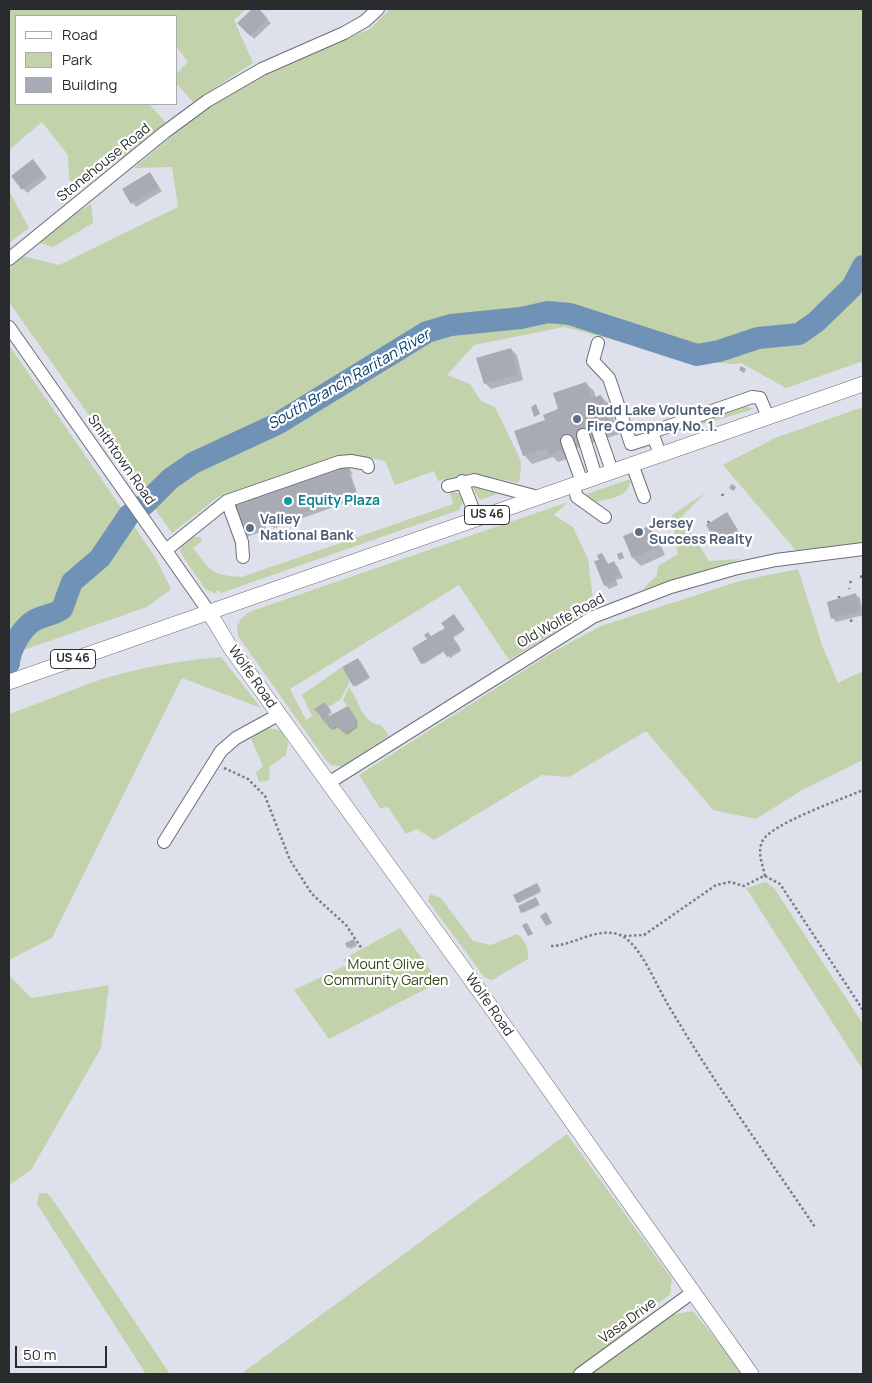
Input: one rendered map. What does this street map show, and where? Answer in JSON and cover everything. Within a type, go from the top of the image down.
[{"type":"main road","name":"US 46","points":[[11,681],[863,384]]},
{"type":"main road","name":"Wolfe Road","points":[[209,612],[230,647],[330,782],[751,1374]]},
{"type":"street","name":"Stonehouse Road","points":[[9,259],[165,132],[208,101],[269,66],[344,33],[365,21],[378,9]]},
{"type":"street","name":"Smithtown Road","points":[[9,327],[209,612]]},
{"type":"street","points":[[598,343],[593,361],[609,378],[631,444],[653,437]]},
{"type":"street","points":[[660,455],[652,432],[752,397],[760,398],[768,417]]},
{"type":"street","points":[[601,429],[621,468],[644,497]]},
{"type":"street","points":[[575,438],[585,481],[577,497],[605,517]]},
{"type":"street","points":[[166,550],[227,500],[339,462],[351,460],[367,464],[368,467]]},
{"type":"street","points":[[448,486],[462,481],[474,480],[538,497]]},
{"type":"street","points":[[462,481],[477,518]]},
{"type":"street","points":[[227,500],[242,542],[243,558]]},
{"type":"street","name":"Old Wolfe Road","points":[[330,782],[593,617],[671,587],[734,569],[776,560],[863,548]]},
{"type":"street","points":[[164,842],[221,751],[236,738],[278,714]]},
{"type":"street","name":"Vasa Drive","points":[[580,1374],[693,1292]]},
{"type":"path","points":[[722,496],[724,492]]},
{"type":"path","points":[[214,764],[248,779],[265,796],[290,860],[312,894],[322,906],[334,913],[346,924],[362,949]]},
{"type":"path","points":[[765,876],[760,849],[767,835],[781,825],[863,790]]},
{"type":"path","points":[[551,946],[561,946],[595,934],[609,932],[634,937],[644,935],[716,885],[730,882],[744,886],[765,876]]},
{"type":"path","points":[[765,876],[780,884],[863,1010]]},
{"type":"path","points":[[620,935],[635,947],[689,1041],[815,1227]]},
{"type":"green space","points":[[9,9],[246,9],[234,20],[253,63],[193,102],[178,85],[178,72],[188,62],[178,49],[178,15],[15,15],[15,105],[150,105],[167,124],[82,187],[69,180],[68,155],[42,122],[9,150]]},
{"type":"green space","points":[[390,9],[863,9],[863,361],[786,388],[741,363],[696,361],[564,327],[474,345],[447,375],[470,384],[481,401],[495,407],[520,459],[519,483],[471,473],[438,481],[434,471],[395,485],[385,461],[350,454],[218,497],[172,533],[9,302],[9,268],[23,256],[59,265],[178,207],[172,167],[134,168],[214,101],[283,65],[370,29]]},
{"type":"green space","points":[[9,191],[29,228],[9,243]]},
{"type":"green space","points":[[91,204],[93,223],[53,247],[40,243],[39,241],[56,226]]},
{"type":"green space","points":[[9,345],[155,557],[171,589],[147,607],[9,655]]},
{"type":"green space","points":[[742,405],[754,409],[669,434],[669,432]]},
{"type":"green space","points":[[863,407],[863,544],[799,554],[723,465],[775,438]]},
{"type":"green space","points":[[630,480],[627,490],[618,496],[596,502],[587,496],[587,494]]},
{"type":"green space","points":[[473,487],[497,494],[480,500]]},
{"type":"green space","points":[[450,493],[458,493],[464,500],[459,510],[221,593],[218,590],[216,591],[217,594],[205,589],[180,552],[182,544],[192,537],[200,537],[202,541],[193,548],[213,571],[224,575],[242,577],[453,504]]},
{"type":"green space","points":[[705,493],[681,517],[709,561],[741,559],[642,590],[657,575],[658,566],[678,554],[672,515]]},
{"type":"green space","points":[[568,502],[554,515],[573,527],[588,559],[594,608],[509,660],[459,585],[290,689],[306,720],[312,716],[302,695],[342,667],[350,681],[341,699],[329,707],[325,702],[315,710],[320,718],[322,717],[330,730],[336,726],[345,734],[357,725],[355,722],[357,720],[343,700],[349,687],[365,716],[374,723],[381,725],[389,736],[342,766],[331,765],[325,759],[238,636],[237,623],[240,624],[239,620],[249,612]]},
{"type":"green space","points":[[798,569],[822,645],[838,683],[863,671],[863,760],[802,790],[756,819],[713,810],[646,731],[569,777],[542,775],[434,840],[417,829],[406,834],[388,807],[380,808],[359,775],[553,652],[601,626],[740,581]]},
{"type":"green space","points":[[221,657],[261,708],[182,678],[52,938],[9,960],[9,714],[118,674],[170,663]]},
{"type":"green space","points":[[267,728],[281,730],[288,742],[286,755],[270,766],[269,780],[259,782],[256,773],[263,766],[251,739],[256,732]]},
{"type":"green space","points":[[766,882],[774,888],[863,1024],[863,1070],[746,888]]},
{"type":"green space","points":[[430,894],[441,898],[473,941],[491,945],[517,934],[526,945],[528,959],[492,980],[485,978],[428,901]]},
{"type":"green space","name":"Mount Olive Community Garden","points":[[400,928],[439,982],[329,1039],[294,990],[347,965],[344,959]]},
{"type":"green space","points":[[9,975],[31,998],[109,985],[101,1048],[31,1170],[9,1185]]},
{"type":"green space","points":[[567,1134],[672,1279],[670,1294],[636,1321],[693,1311],[744,1374],[241,1374]]},
{"type":"green space","points":[[39,1193],[46,1193],[51,1197],[170,1374],[146,1374],[37,1204]]},
{"type":"building","points":[[252,9],[259,9],[268,19],[250,36],[237,23]]},
{"type":"building","points":[[33,159],[44,174],[22,190],[11,176]]},
{"type":"building","points":[[150,172],[159,187],[131,204],[122,189]]},
{"type":"building","points":[[511,348],[518,374],[484,384],[476,358]]},
{"type":"building","points":[[741,366],[746,369],[744,373],[739,370]]},
{"type":"building","name":"Budd Lake Volunteer Fire Compnay No. 1.","points":[[586,382],[592,398],[601,395],[612,426],[564,442],[566,449],[552,454],[549,455],[547,448],[523,456],[514,431],[545,420],[543,415],[558,409],[553,393]]},
{"type":"building","points":[[536,404],[540,414],[534,417],[531,407]]},
{"type":"building","name":"Equity Plaza","points":[[346,467],[350,469],[348,472],[356,494],[270,525],[263,522],[263,527],[242,534],[232,504]]},
{"type":"building","points":[[732,484],[736,487],[734,491],[729,488]]},
{"type":"building","points":[[727,512],[738,530],[716,542],[706,525]]},
{"type":"building","points":[[649,526],[658,547],[632,558],[623,536]]},
{"type":"building","points":[[622,552],[624,558],[619,560],[617,554]]},
{"type":"building","points":[[602,553],[608,564],[614,561],[620,574],[614,577],[616,581],[604,586],[594,561],[599,560],[597,555]]},
{"type":"building","points":[[856,593],[860,611],[831,619],[827,602]]},
{"type":"building","points":[[454,614],[464,629],[452,636],[461,649],[447,657],[443,651],[421,664],[412,648],[427,639],[424,635],[428,632],[431,636],[445,628],[441,623]]},
{"type":"building","points":[[358,658],[369,676],[353,686],[342,667]]},
{"type":"building","points":[[325,702],[331,711],[327,713],[329,716],[348,706],[358,725],[345,734],[336,726],[331,730],[314,709]]},
{"type":"building","points":[[537,883],[541,890],[517,903],[513,895]]},
{"type":"building","points":[[536,897],[539,904],[521,913],[518,906]]},
{"type":"building","points":[[546,912],[552,923],[546,926],[540,916]]},
{"type":"building","points":[[527,923],[533,934],[528,936],[522,925]]},
{"type":"building","points":[[354,939],[356,944],[347,948],[345,943]]},
{"type":"waterway","name":"South Branch Raritan River","points":[[145,504],[170,479],[193,463],[277,424],[427,332],[451,325],[521,318],[548,312],[570,314],[697,355],[719,351],[758,338],[799,334],[816,322],[852,287],[863,266]]},
{"type":"waterway","name":"South Branch Raritan River","points":[[9,663],[14,645],[21,633],[35,620],[62,609],[72,582],[100,558],[129,515]]},
{"type":"place","name":"Budd Lake Volunteer Fire Compnay No. 1.","points":[[577,419]]},
{"type":"place","name":"Equity Plaza","points":[[288,501]]},
{"type":"place","name":"Valley National Bank","points":[[250,528]]},
{"type":"place","name":"Jersey Success Realty","points":[[639,532]]}]
